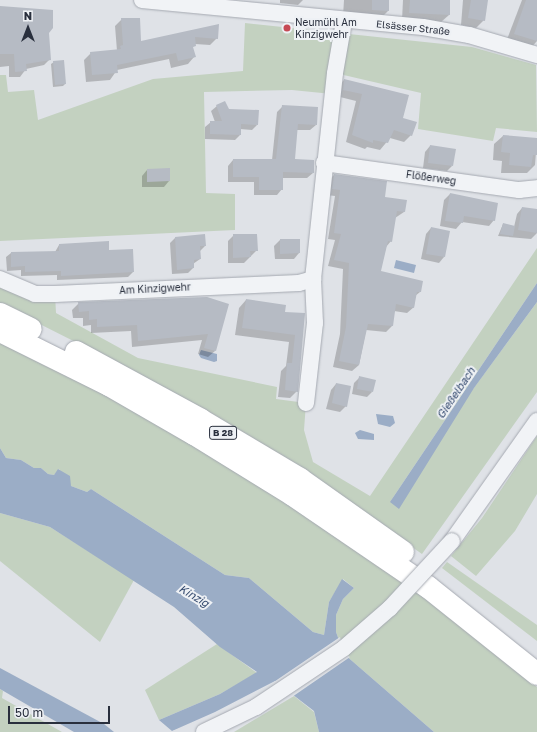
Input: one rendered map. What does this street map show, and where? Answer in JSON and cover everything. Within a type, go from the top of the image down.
[{"type":"highway","name":"B 28","points":[[0,314],[114,371],[300,479],[434,574],[537,656]]},
{"type":"highway","name":"B 28","points":[[0,331],[115,389],[293,495],[428,587],[537,674]]},
{"type":"street","name":"Elsässer Straße","points":[[142,0],[344,21],[423,27],[454,32],[511,46],[537,55]]},
{"type":"street","points":[[306,403],[315,323],[314,279],[324,163],[344,21]]},
{"type":"street","name":"Flößerweg","points":[[324,163],[519,190],[537,188]]},
{"type":"street","name":"Am Kinzigwehr","points":[[0,279],[35,294],[55,294],[299,283],[314,279]]},
{"type":"street","points":[[204,732],[256,707],[344,648],[390,608],[452,541],[537,421]]},
{"type":"green space","points":[[245,23],[472,47],[536,65],[537,132],[496,128],[493,141],[418,129],[421,93],[335,73],[332,94],[292,90],[204,92],[206,193],[235,194],[235,230],[0,241],[0,75],[6,75],[8,92],[34,90],[38,120],[153,79],[243,71]]},
{"type":"green space","points":[[537,248],[537,283],[390,502],[537,302],[537,392],[422,554],[375,521],[129,369],[0,304],[0,279],[55,294],[56,313],[138,358],[277,387],[276,399],[306,403],[304,430],[313,462],[370,496]]},
{"type":"green space","points":[[0,339],[102,392],[293,505],[422,594],[537,687],[537,732],[434,732],[344,654],[336,632],[336,615],[343,599],[354,588],[343,579],[329,602],[324,635],[313,632],[249,578],[225,575],[91,489],[87,492],[71,486],[59,469],[54,475],[48,474],[41,468],[34,468],[21,460],[6,458],[0,448]]},
{"type":"green space","points":[[537,436],[537,494],[515,531],[476,576],[451,556],[482,518]]},
{"type":"green space","points":[[0,513],[50,527],[134,580],[100,642],[0,561]]},
{"type":"green space","points":[[447,562],[537,625],[537,641],[442,568]]},
{"type":"green space","points":[[217,644],[257,673],[220,694],[159,720],[145,690]]},
{"type":"green space","points":[[0,689],[3,691],[2,698],[62,732],[0,732]]},
{"type":"green space","points":[[294,696],[314,712],[319,732],[234,732]]},
{"type":"water","points":[[396,260],[416,265],[414,273],[394,268]]},
{"type":"water","points":[[537,283],[537,302],[474,388],[399,509],[390,502]]},
{"type":"water","points":[[201,350],[217,354],[217,361],[214,362],[201,358],[199,355]]},
{"type":"water","points":[[376,414],[393,416],[395,423],[390,427],[378,424]]},
{"type":"water","points":[[360,430],[374,434],[374,440],[358,439],[355,433]]},
{"type":"water","name":"Kinzig","points":[[0,448],[6,458],[21,460],[34,468],[41,468],[48,474],[54,475],[58,469],[70,476],[71,486],[87,492],[91,489],[225,575],[249,578],[313,632],[324,635],[329,602],[342,579],[354,588],[343,599],[336,615],[336,632],[344,654],[434,732],[319,732],[314,711],[275,681],[215,712],[172,731],[159,720],[220,694],[257,672],[220,647],[174,607],[50,527],[0,513]]},
{"type":"water","points":[[0,668],[104,724],[114,732],[74,732],[0,689]]},
{"type":"pier","points":[[340,637],[345,653],[350,657],[292,697],[275,683],[263,689]]},
{"type":"pier","points":[[258,692],[216,714],[174,732],[170,732],[194,723]]},
{"type":"building","points":[[372,0],[389,0],[389,11],[372,10]]},
{"type":"building","points":[[410,0],[450,0],[450,15],[409,13]]},
{"type":"building","points":[[471,0],[488,0],[485,21],[468,18]]},
{"type":"building","points":[[526,0],[537,0],[537,41],[514,34]]},
{"type":"building","points":[[0,6],[53,10],[53,28],[49,33],[51,60],[26,64],[27,71],[15,72],[14,54],[0,54]]},
{"type":"building","points":[[121,18],[140,18],[141,41],[219,24],[218,39],[195,37],[196,46],[193,47],[196,57],[178,61],[176,53],[117,65],[118,73],[92,75],[90,52],[121,49],[120,46],[123,45]]},
{"type":"building","points":[[64,60],[66,84],[55,85],[53,61]]},
{"type":"building","points":[[344,79],[409,95],[403,118],[417,122],[412,136],[394,130],[388,143],[373,140],[373,143],[352,135],[362,94],[343,90]]},
{"type":"building","points":[[225,101],[229,109],[259,110],[258,125],[241,124],[241,135],[210,134],[210,121],[222,121],[216,105]]},
{"type":"building","points":[[282,105],[318,107],[317,125],[298,124],[295,159],[314,160],[314,173],[283,172],[283,190],[259,190],[259,177],[233,177],[233,159],[276,159]]},
{"type":"building","points":[[503,135],[537,138],[537,155],[533,155],[531,167],[509,165],[510,153],[501,152]]},
{"type":"building","points":[[430,145],[456,149],[453,166],[428,163]]},
{"type":"building","points":[[170,168],[170,181],[147,182],[147,169]]},
{"type":"building","points":[[334,174],[387,181],[385,197],[407,200],[405,212],[397,211],[392,242],[388,241],[381,271],[423,281],[421,292],[417,292],[414,308],[396,304],[393,326],[368,324],[359,365],[339,361],[346,327],[349,263],[334,260],[341,234],[334,233],[340,190],[332,189]]},
{"type":"building","points":[[450,193],[498,203],[495,221],[464,216],[463,223],[445,221]]},
{"type":"building","points":[[522,207],[537,209],[537,233],[518,230]]},
{"type":"building","points":[[503,223],[515,226],[513,236],[500,234]]},
{"type":"building","points":[[431,227],[450,231],[445,257],[426,254]]},
{"type":"building","points":[[205,234],[206,246],[200,246],[201,259],[194,260],[194,268],[177,270],[175,237]]},
{"type":"building","points":[[233,234],[257,234],[258,251],[250,251],[251,257],[233,258]]},
{"type":"building","points":[[280,239],[300,239],[300,253],[280,254]]},
{"type":"building","points":[[109,241],[109,250],[133,249],[134,272],[61,276],[61,271],[25,272],[25,266],[11,267],[11,252],[59,251],[59,244]]},
{"type":"building","points":[[207,297],[229,304],[216,351],[204,348],[208,334],[138,341],[137,325],[97,327],[97,319],[89,320],[89,311],[79,312],[78,302]]},
{"type":"building","points":[[246,299],[286,305],[285,312],[305,313],[298,392],[285,390],[287,363],[292,363],[295,335],[242,328]]},
{"type":"building","points":[[359,376],[376,380],[373,392],[357,389]]},
{"type":"building","points":[[336,383],[351,386],[347,407],[332,403]]},
{"type":"place","name":"Neumühl Am Kinzigwehr","points":[[287,28]]},
{"type":"water label","name":"Gießelbach","points":[[456,393]]}]
